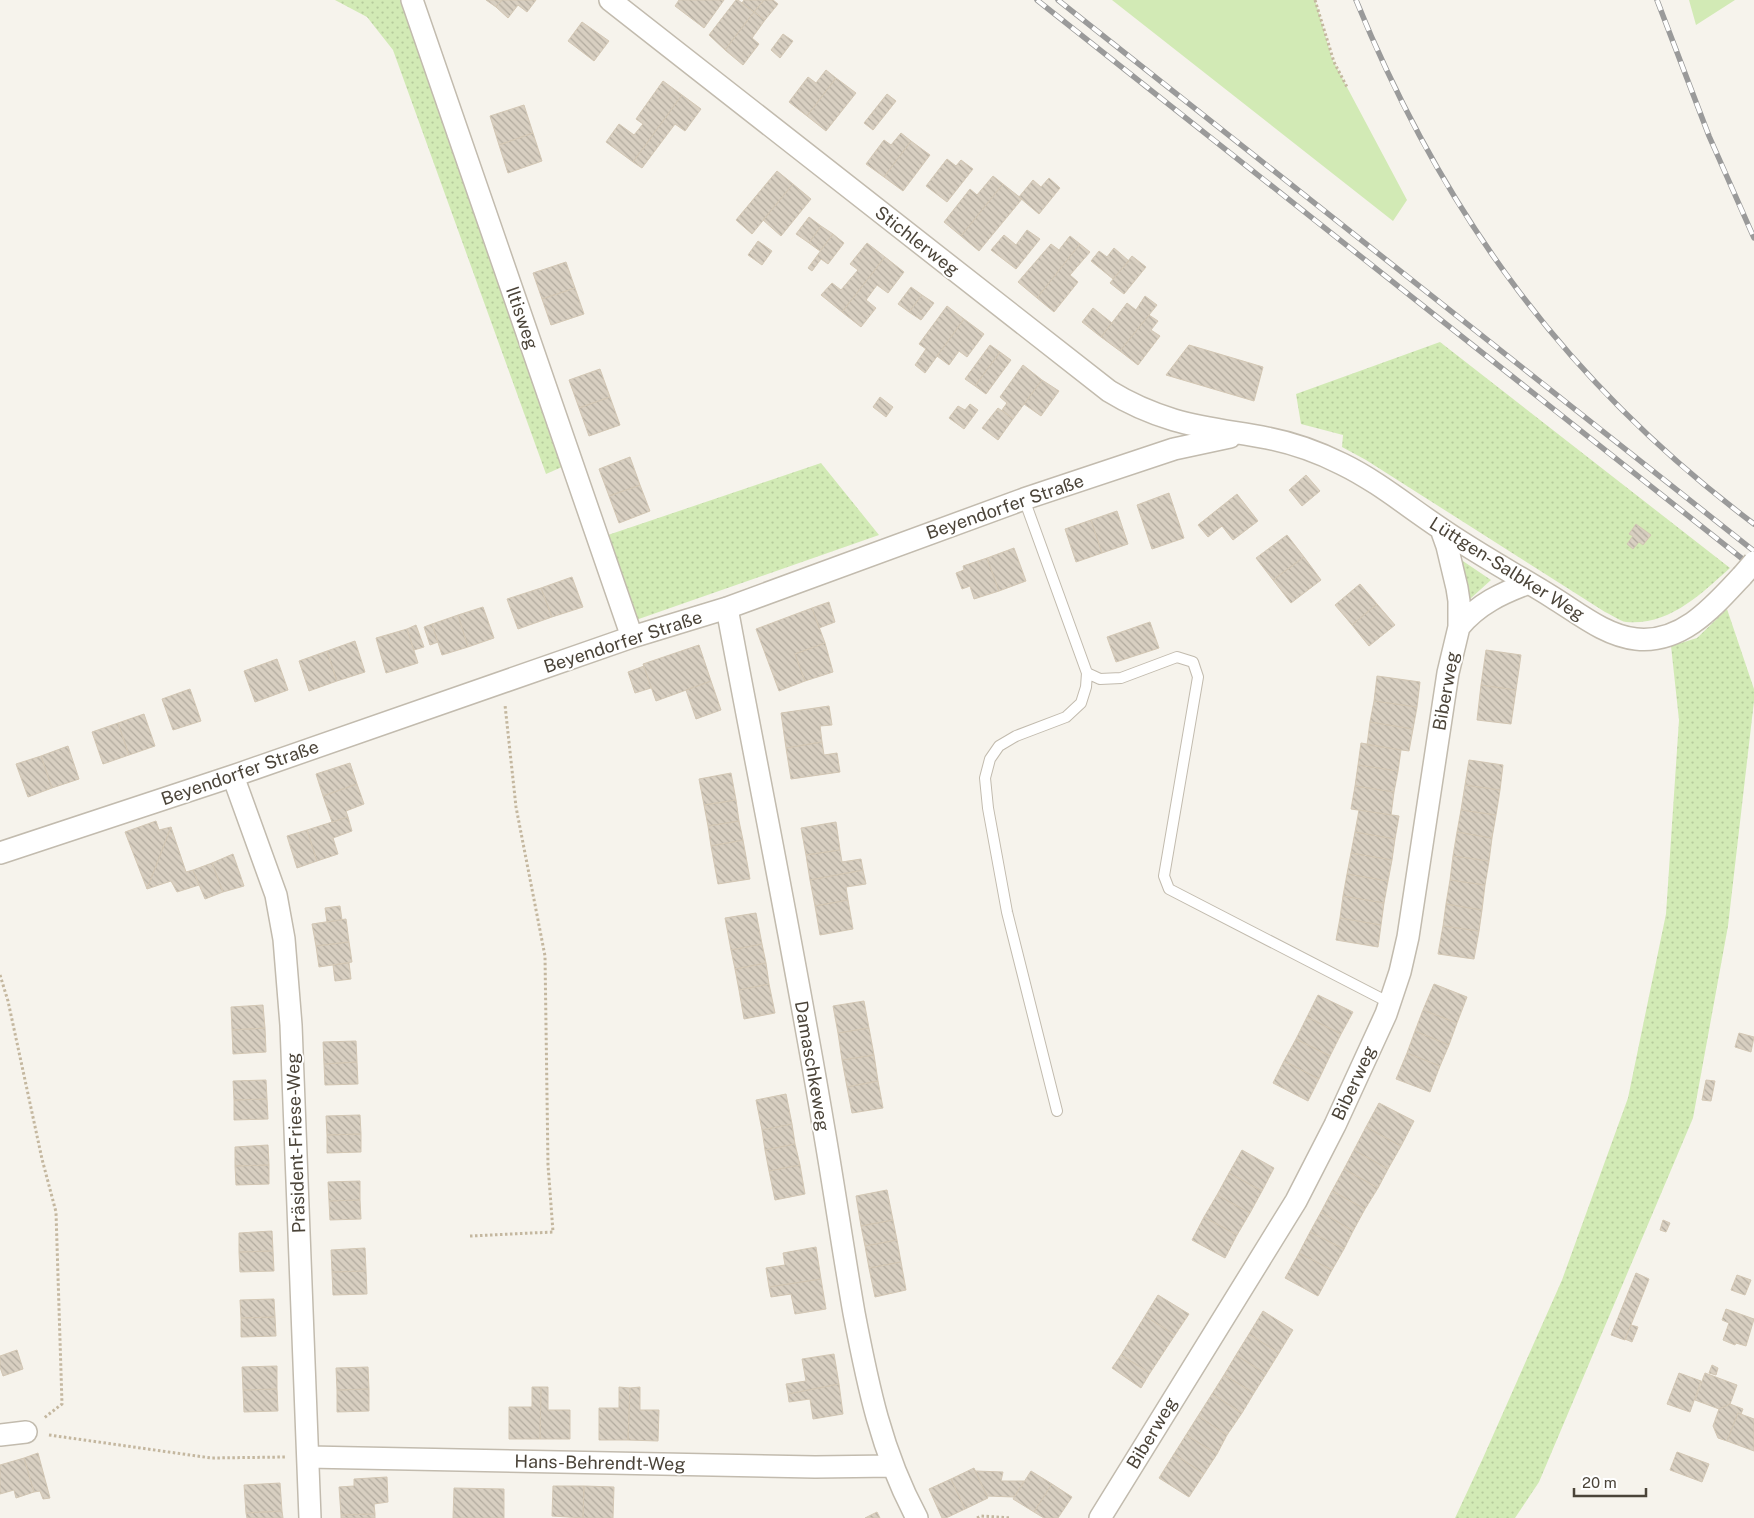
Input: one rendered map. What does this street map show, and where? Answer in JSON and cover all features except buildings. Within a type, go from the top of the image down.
[{"type":"street","name":"Iltisweg","points":[[412,0],[632,637]]},
{"type":"street","name":"Stichlerweg","points":[[610,0],[1109,391],[1140,408],[1175,421],[1247,435]]},
{"type":"street","name":"Beyendorfer Straße","points":[[0,854],[233,776],[632,637],[728,608],[1024,499],[1174,449],[1210,440],[1247,435]]},
{"type":"street","name":"Lüttgen-Salbker Weg","points":[[1247,435],[1291,444],[1341,463],[1385,489],[1441,529],[1587,619],[1618,635],[1645,639],[1658,638],[1671,634],[1697,621],[1748,569]]},
{"type":"street","name":"Biberweg","points":[[1100,1518],[1296,1201],[1335,1125],[1390,1003],[1402,966],[1408,937],[1449,667],[1459,626],[1459,601],[1456,582],[1441,529]]},
{"type":"street","name":"Biberweg","points":[[1459,626],[1482,605],[1529,583]]},
{"type":"street","name":"Damaschkeweg","points":[[728,608],[823,1123],[863,1363],[880,1430],[893,1466],[917,1518]]},
{"type":"street","name":"Präsident-Friese-Weg","points":[[233,776],[276,895],[287,960],[310,1518]]},
{"type":"street","points":[[0,1435],[26,1432]]},
{"type":"street","name":"Hans-Behrendt-Weg","points":[[308,1457],[815,1468],[893,1466]]},
{"type":"lane","points":[[1024,499],[1087,673],[1086,687],[1081,702],[1066,717],[1016,736],[999,746],[990,759],[985,778],[988,808],[1007,912],[1057,1111]]},
{"type":"lane","points":[[1087,673],[1100,679],[1121,678],[1177,657],[1194,662],[1198,677],[1164,876],[1169,888],[1390,1003]]},
{"type":"path","points":[[1315,0],[1334,62],[1347,88]]},
{"type":"path","points":[[470,1236],[553,1232],[548,1165],[545,956],[516,807],[502,682]]},
{"type":"path","points":[[0,975],[8,1002],[42,1158],[56,1212],[62,1404],[26,1432]]},
{"type":"path","points":[[26,1432],[211,1458],[308,1457]]},
{"type":"path","points":[[976,1518],[981,1516],[1011,1518]]},
{"type":"green space","points":[[335,0],[401,0],[562,467],[546,474],[393,50],[367,17]]},
{"type":"green space","points":[[1112,0],[1315,0],[1332,59],[1407,200],[1393,221]]},
{"type":"green space","points":[[1689,0],[1735,0],[1696,25]]},
{"type":"green space","points":[[1440,342],[1730,568],[1696,598],[1670,614],[1642,622],[1626,622],[1605,612],[1366,460],[1342,447],[1343,435],[1301,424],[1296,394]]},
{"type":"green space","points":[[821,463],[879,535],[633,621],[605,536]]},
{"type":"green space","points":[[1457,557],[1491,580],[1470,599]]},
{"type":"green space","points":[[1727,609],[1754,689],[1754,701],[1728,926],[1693,1118],[1539,1482],[1515,1518],[1455,1518],[1562,1280],[1628,1098],[1666,914],[1679,720],[1671,646],[1697,638]]},
{"type":"railway","points":[[1037,0],[1754,568]]},
{"type":"railway","points":[[1058,0],[1754,551]]},
{"type":"railway","points":[[1356,0],[1391,79],[1429,153],[1471,224],[1518,290],[1569,353],[1625,413],[1687,470],[1754,524]]},
{"type":"railway","points":[[1657,0],[1709,136],[1754,238]]}]
